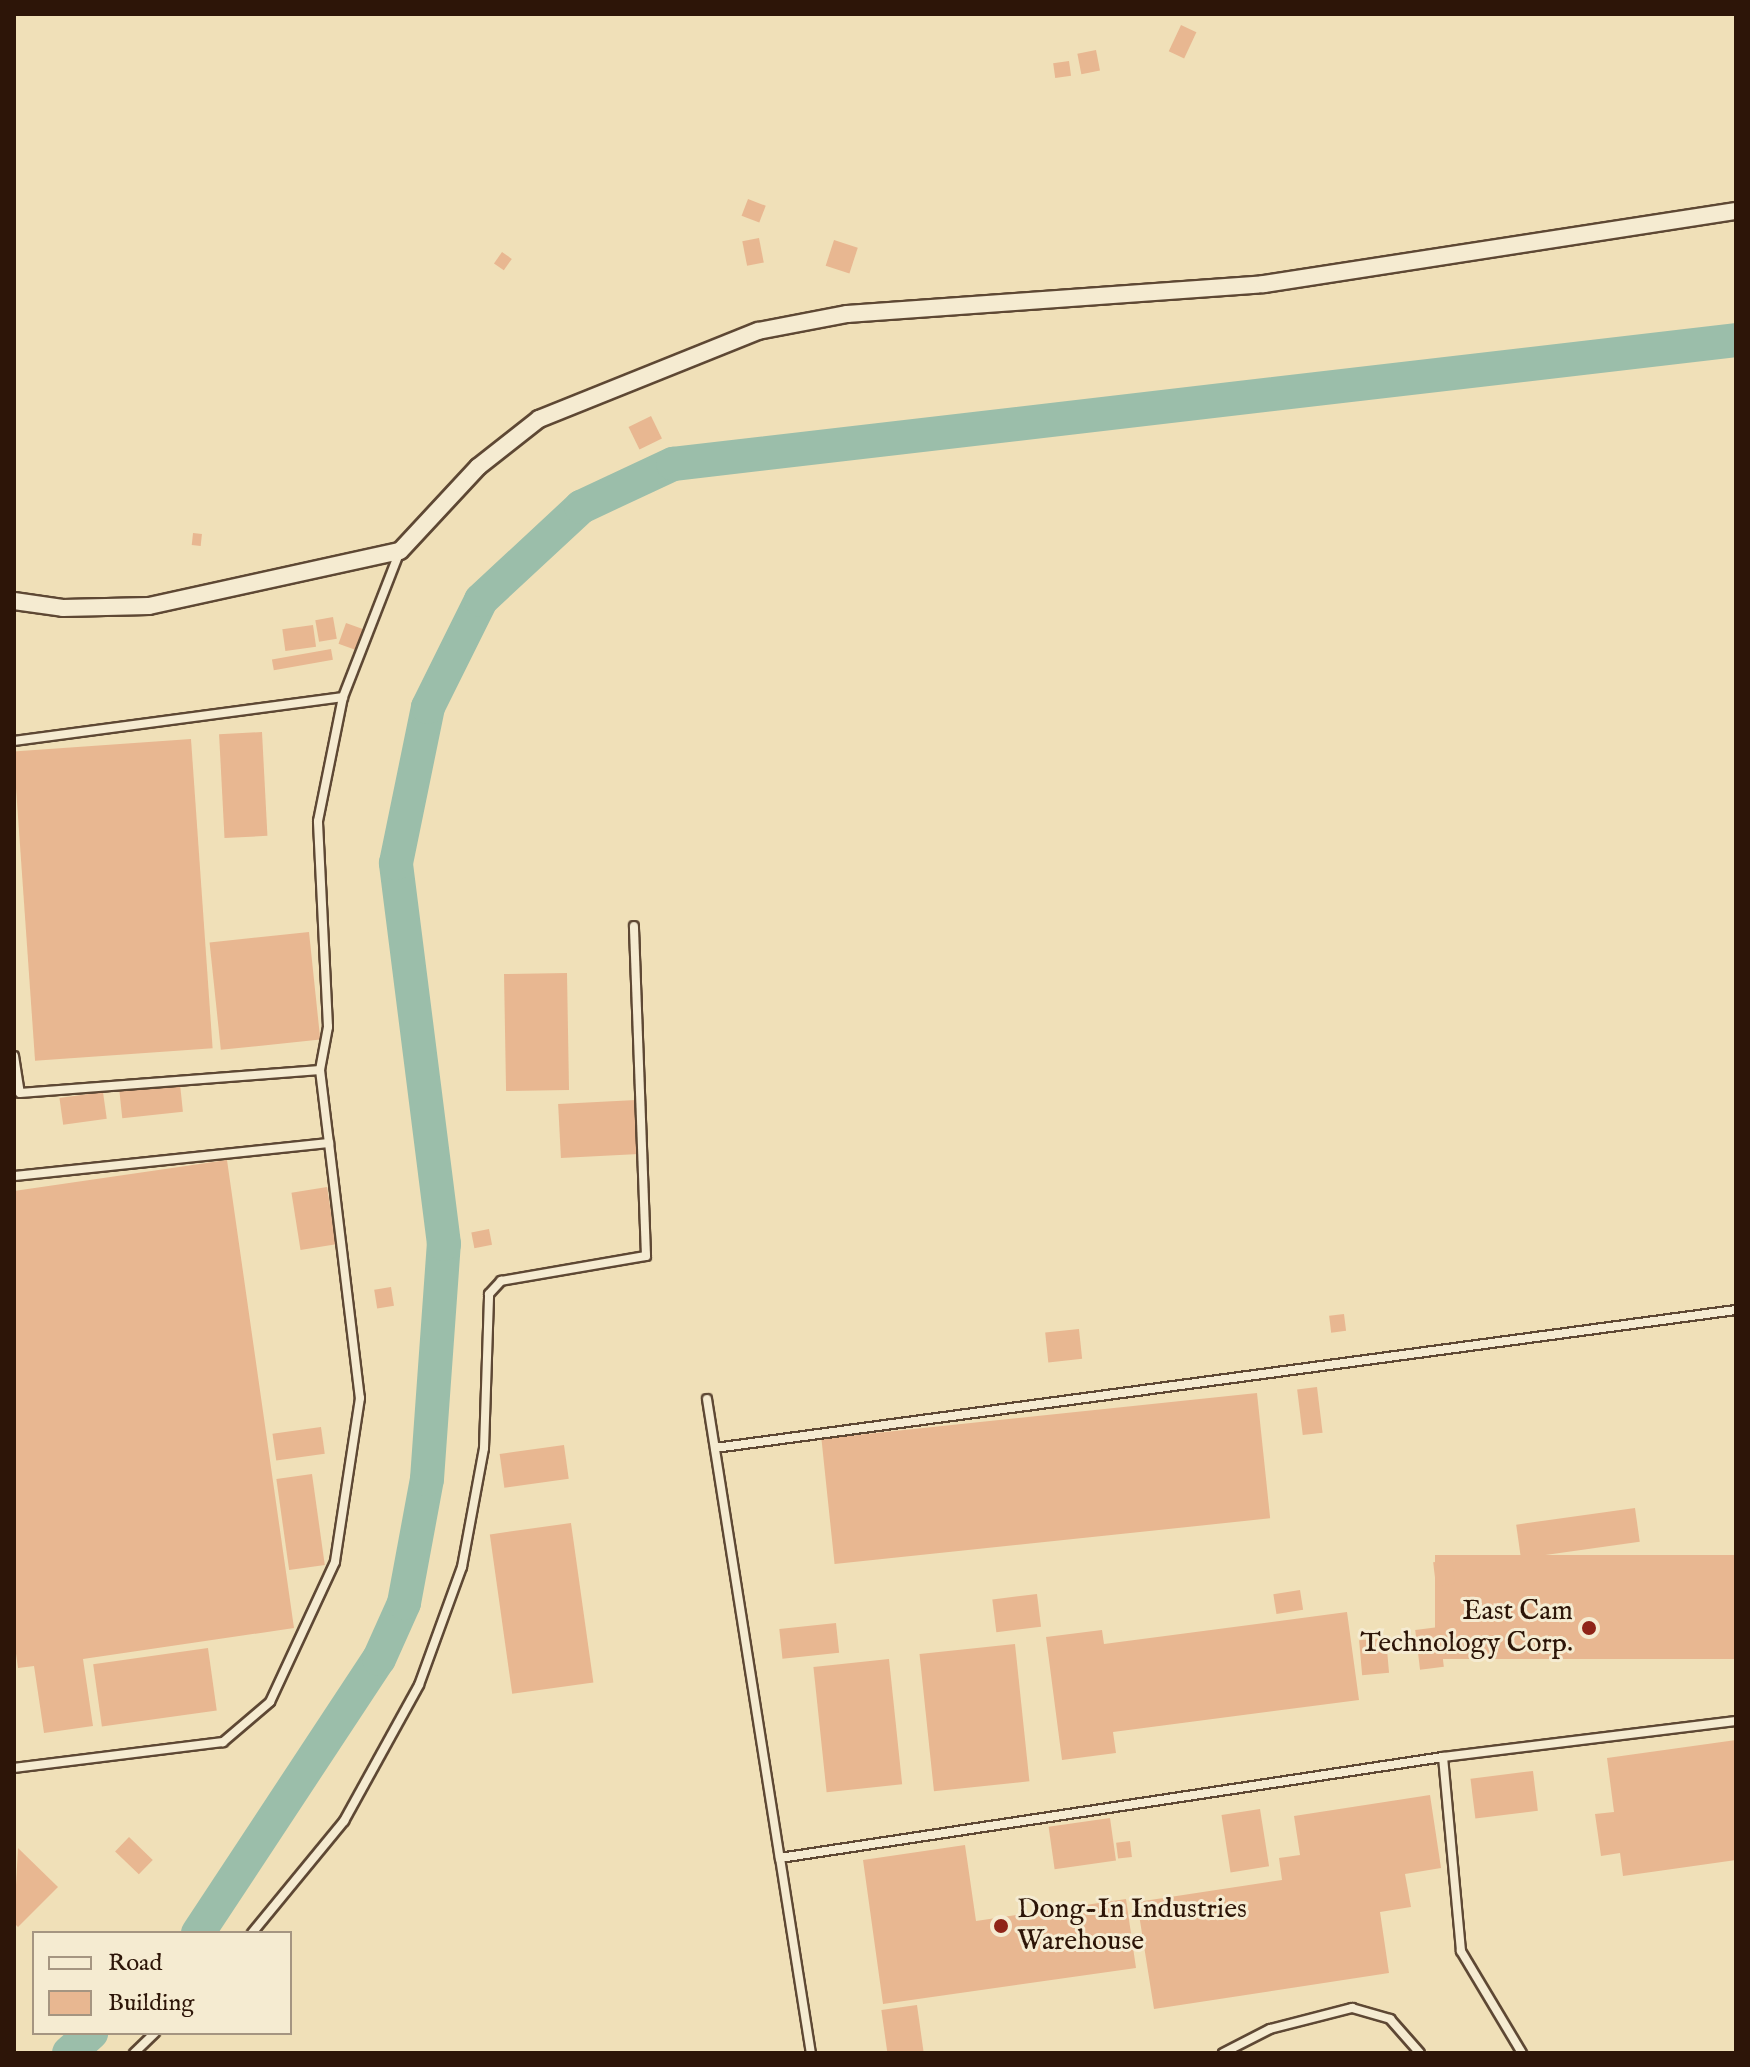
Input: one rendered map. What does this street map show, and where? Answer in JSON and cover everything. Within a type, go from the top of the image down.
[{"type":"street","points":[[14,601],[63,608],[149,606],[400,551],[478,467],[539,419],[758,331],[847,314],[1264,284],[1736,211]]},
{"type":"lane","points":[[14,1768],[223,1742],[270,1702],[309,1626],[335,1562],[360,1398],[320,1070],[328,1027],[318,821],[343,697],[400,551]]},
{"type":"lane","points":[[14,741],[343,697]]},
{"type":"lane","points":[[254,1931],[344,1821],[419,1685],[462,1567],[484,1448],[489,1294],[501,1281],[646,1256],[634,926]]},
{"type":"lane","points":[[14,1056],[20,1093],[320,1070]]},
{"type":"lane","points":[[14,1176],[329,1143]]},
{"type":"lane","points":[[715,1448],[1736,1310]]},
{"type":"lane","points":[[707,1399],[811,2053]]},
{"type":"lane","points":[[780,1858],[1443,1757],[1736,1721]]},
{"type":"lane","points":[[1443,1757],[1461,1951],[1522,2053]]},
{"type":"lane","points":[[1223,2053],[1270,2029],[1352,2008],[1390,2019],[1420,2053]]},
{"type":"lane","points":[[134,2053],[153,2035]]},
{"type":"building","points":[[1181,25],[1196,32],[1184,58],[1169,51]]},
{"type":"building","points":[[1096,50],[1100,71],[1081,74],[1077,54]]},
{"type":"building","points":[[1069,61],[1071,76],[1055,78],[1053,63]]},
{"type":"building","points":[[748,199],[766,206],[759,223],[742,216]]},
{"type":"building","points":[[759,238],[764,263],[747,266],[742,241]]},
{"type":"building","points":[[834,240],[858,248],[849,273],[826,266]]},
{"type":"building","points":[[502,252],[512,259],[504,270],[494,263]]},
{"type":"building","points":[[651,416],[662,438],[639,449],[629,427]]},
{"type":"building","points":[[193,533],[202,534],[201,546],[192,545]]},
{"type":"building","points":[[333,617],[337,639],[319,642],[315,620]]},
{"type":"building","points":[[346,623],[365,630],[357,651],[338,644]]},
{"type":"building","points":[[313,625],[316,647],[285,651],[282,629]]},
{"type":"building","points":[[331,649],[333,660],[274,670],[272,659]]},
{"type":"building","points":[[262,732],[267,836],[225,838],[219,734]]},
{"type":"building","points":[[191,739],[213,1048],[35,1061],[14,751]]},
{"type":"building","points":[[309,932],[320,1039],[221,1050],[210,942]]},
{"type":"building","points":[[567,973],[569,1090],[506,1091],[504,974]]},
{"type":"building","points":[[180,1084],[183,1112],[122,1118],[119,1090]]},
{"type":"building","points":[[103,1092],[107,1119],[63,1125],[59,1098]]},
{"type":"building","points":[[636,1100],[639,1154],[561,1158],[558,1104]]},
{"type":"building","points":[[227,1160],[294,1628],[83,1659],[93,1726],[44,1733],[34,1666],[18,1668],[14,1639],[14,1191]]},
{"type":"building","points":[[327,1187],[336,1244],[301,1250],[291,1193]]},
{"type":"building","points":[[489,1229],[492,1245],[474,1248],[471,1232]]},
{"type":"building","points":[[391,1287],[394,1306],[377,1308],[374,1290]]},
{"type":"building","points":[[1344,1314],[1346,1331],[1331,1333],[1329,1316]]},
{"type":"building","points":[[1079,1329],[1082,1359],[1048,1362],[1045,1333]]},
{"type":"building","points":[[1317,1387],[1323,1433],[1303,1435],[1297,1389]]},
{"type":"building","points":[[1257,1393],[1270,1518],[835,1564],[821,1439]]},
{"type":"building","points":[[321,1427],[325,1454],[276,1461],[272,1434]]},
{"type":"building","points":[[564,1445],[569,1479],[504,1488],[500,1454]]},
{"type":"building","points":[[312,1474],[325,1565],[289,1570],[276,1479]]},
{"type":"building","points":[[1635,1508],[1640,1542],[1521,1558],[1516,1525]]},
{"type":"building","points":[[571,1523],[593,1682],[512,1694],[490,1534]]},
{"type":"building","name":"East Cam Technology Corp.","points":[[1435,1555],[1736,1555],[1736,1659],[1435,1659]]},
{"type":"building","points":[[1452,1560],[1455,1584],[1436,1586],[1433,1562]]},
{"type":"building","points":[[1300,1590],[1303,1610],[1276,1614],[1273,1594]]},
{"type":"building","points":[[1037,1594],[1041,1627],[996,1632],[992,1599]]},
{"type":"building","name":"East Cam Technology Corp.","points":[[1347,1612],[1359,1700],[1113,1732],[1116,1753],[1062,1760],[1046,1637],[1102,1630],[1104,1644]]},
{"type":"building","points":[[836,1623],[839,1653],[782,1659],[779,1629]]},
{"type":"building","points":[[1439,1627],[1444,1667],[1420,1670],[1415,1630]]},
{"type":"building","points":[[1386,1638],[1389,1673],[1362,1675],[1359,1640]]},
{"type":"building","points":[[1015,1644],[1029,1781],[934,1791],[920,1654]]},
{"type":"building","points":[[208,1648],[217,1710],[102,1727],[93,1664]]},
{"type":"building","points":[[889,1659],[902,1784],[827,1792],[813,1667]]},
{"type":"building","points":[[1736,1740],[1736,1860],[1623,1876],[1620,1853],[1601,1856],[1595,1814],[1614,1812],[1607,1758]]},
{"type":"building","points":[[1533,1771],[1538,1811],[1475,1818],[1470,1779]]},
{"type":"building","points":[[1430,1795],[1441,1868],[1405,1874],[1411,1907],[1380,1912],[1389,1973],[1154,2009],[1137,1902],[1282,1880],[1279,1858],[1300,1855],[1294,1816]]},
{"type":"building","points":[[1260,1809],[1269,1866],[1231,1872],[1221,1815]]},
{"type":"building","points":[[1110,1818],[1116,1861],[1055,1869],[1049,1827]]},
{"type":"building","points":[[129,1837],[153,1860],[139,1874],[115,1851]]},
{"type":"building","points":[[1130,1841],[1132,1857],[1118,1859],[1116,1843]]},
{"type":"building","name":"Dong-In Industries Warehouse","points":[[965,1845],[976,1921],[1126,1899],[1136,1968],[883,2004],[863,1860]]},
{"type":"building","points":[[18,1848],[58,1887],[18,1927],[14,1923]]},
{"type":"building","points":[[917,2005],[924,2053],[887,2053],[881,2010]]},
{"type":"waterway","points":[[199,1931],[379,1659],[404,1603],[427,1479],[444,1244],[396,863],[428,707],[481,600],[581,507],[673,464],[1736,340]]},
{"type":"waterway","points":[[69,2053],[89,2035]]},
{"type":"place","name":"East Cam Technology Corp.","points":[[1589,1628]]},
{"type":"place","name":"Dong-In Industries Warehouse","points":[[1001,1926]]}]
